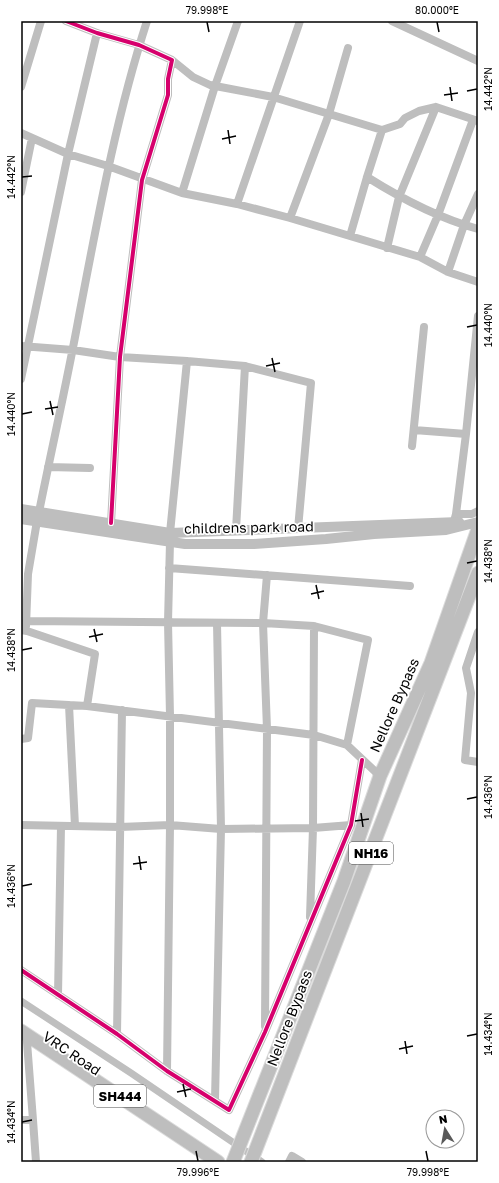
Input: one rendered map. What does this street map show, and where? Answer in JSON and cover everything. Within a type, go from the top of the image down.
[{"type":"main road","name":"Nellore Bypass","points":[[233,1162],[344,880],[380,776],[431,663],[478,529]]},
{"type":"main road","name":"Nellore Bypass","points":[[251,1162],[478,573]]},
{"type":"main road","name":"VRC Road","points":[[23,1037],[204,1162]]},
{"type":"main road","name":"SH444","points":[[23,1037],[218,1162]]},
{"type":"street","points":[[21,87],[41,21]]},
{"type":"street","points":[[66,21],[98,33],[139,45],[172,60],[193,77],[215,86],[273,97],[382,130],[400,124],[406,118],[419,111],[436,107],[476,120],[420,257]]},
{"type":"street","points":[[87,706],[95,654],[24,631],[26,621],[28,574],[108,166],[146,21]]},
{"type":"street","points":[[182,193],[215,86],[238,21]]},
{"type":"street","points":[[236,204],[300,21]]},
{"type":"street","points":[[392,21],[478,61]]},
{"type":"street","points":[[21,379],[25,346],[68,154],[98,33]]},
{"type":"street","points":[[290,218],[329,114],[348,48]]},
{"type":"street","points":[[111,523],[120,357],[142,180],[168,95],[168,79],[172,60]]},
{"type":"street","points":[[387,248],[399,197],[436,107]]},
{"type":"street","points":[[350,236],[366,177],[382,130]]},
{"type":"street","points":[[21,133],[68,154],[108,166],[142,180],[182,193],[236,204],[290,218],[420,257],[448,272],[478,282]]},
{"type":"street","points":[[21,192],[32,138]]},
{"type":"street","points":[[366,177],[399,197],[438,215],[478,229]]},
{"type":"street","points":[[448,272],[464,225],[478,194]]},
{"type":"street","points":[[478,316],[474,389],[454,521],[478,511]]},
{"type":"street","points":[[412,446],[424,328]]},
{"type":"street","points":[[25,346],[73,350],[120,357],[245,366],[311,383],[298,528]]},
{"type":"street","points":[[167,1071],[170,826],[168,622],[169,568],[170,537],[187,361]]},
{"type":"street","points":[[236,530],[245,366]]},
{"type":"street","points":[[414,430],[466,434]]},
{"type":"street","points":[[48,467],[90,468]]},
{"type":"street","name":"childrens park road","points":[[21,509],[38,517],[170,537],[236,530],[454,521],[478,522]]},
{"type":"street","name":"childrens park road","points":[[21,519],[38,517],[111,523],[170,537],[185,544],[254,544],[326,539],[374,534],[454,521]]},
{"type":"street","points":[[169,568],[410,586]]},
{"type":"street","points":[[265,1032],[267,729],[263,623],[267,575]]},
{"type":"street","points":[[26,621],[263,623],[314,626],[368,640],[347,745]]},
{"type":"street","points":[[215,1100],[221,829],[217,623]]},
{"type":"street","points":[[310,924],[313,828],[314,626]]},
{"type":"street","points":[[478,632],[466,668],[471,693],[465,760],[478,762]]},
{"type":"street","points":[[470,687],[478,689]]},
{"type":"street","points":[[21,739],[28,738],[32,703],[87,706],[314,735],[347,745],[380,776]]},
{"type":"street","points":[[69,705],[75,826]]},
{"type":"street","points":[[117,1034],[122,710]]},
{"type":"street","points":[[21,970],[117,1034],[167,1071],[229,1110],[265,1032],[351,825],[362,760]]},
{"type":"street","points":[[21,825],[120,827],[170,826],[221,829],[313,828],[351,825]]},
{"type":"street","points":[[58,995],[61,826]]},
{"type":"street","points":[[23,1037],[33,1120],[36,1162]]},
{"type":"street","points":[[21,1120],[33,1120]]},
{"type":"street","points":[[289,1162],[292,1156],[302,1162]]},
{"type":"waterway","points":[[21,1001],[131,1073],[262,1162]]},
{"type":"cycle path","points":[[66,21],[97,33],[139,45],[172,60],[168,79],[168,95],[142,180],[120,357],[111,523]]},
{"type":"cycle path","points":[[21,970],[117,1034],[167,1071],[229,1110],[265,1032],[351,825],[362,760]]}]
